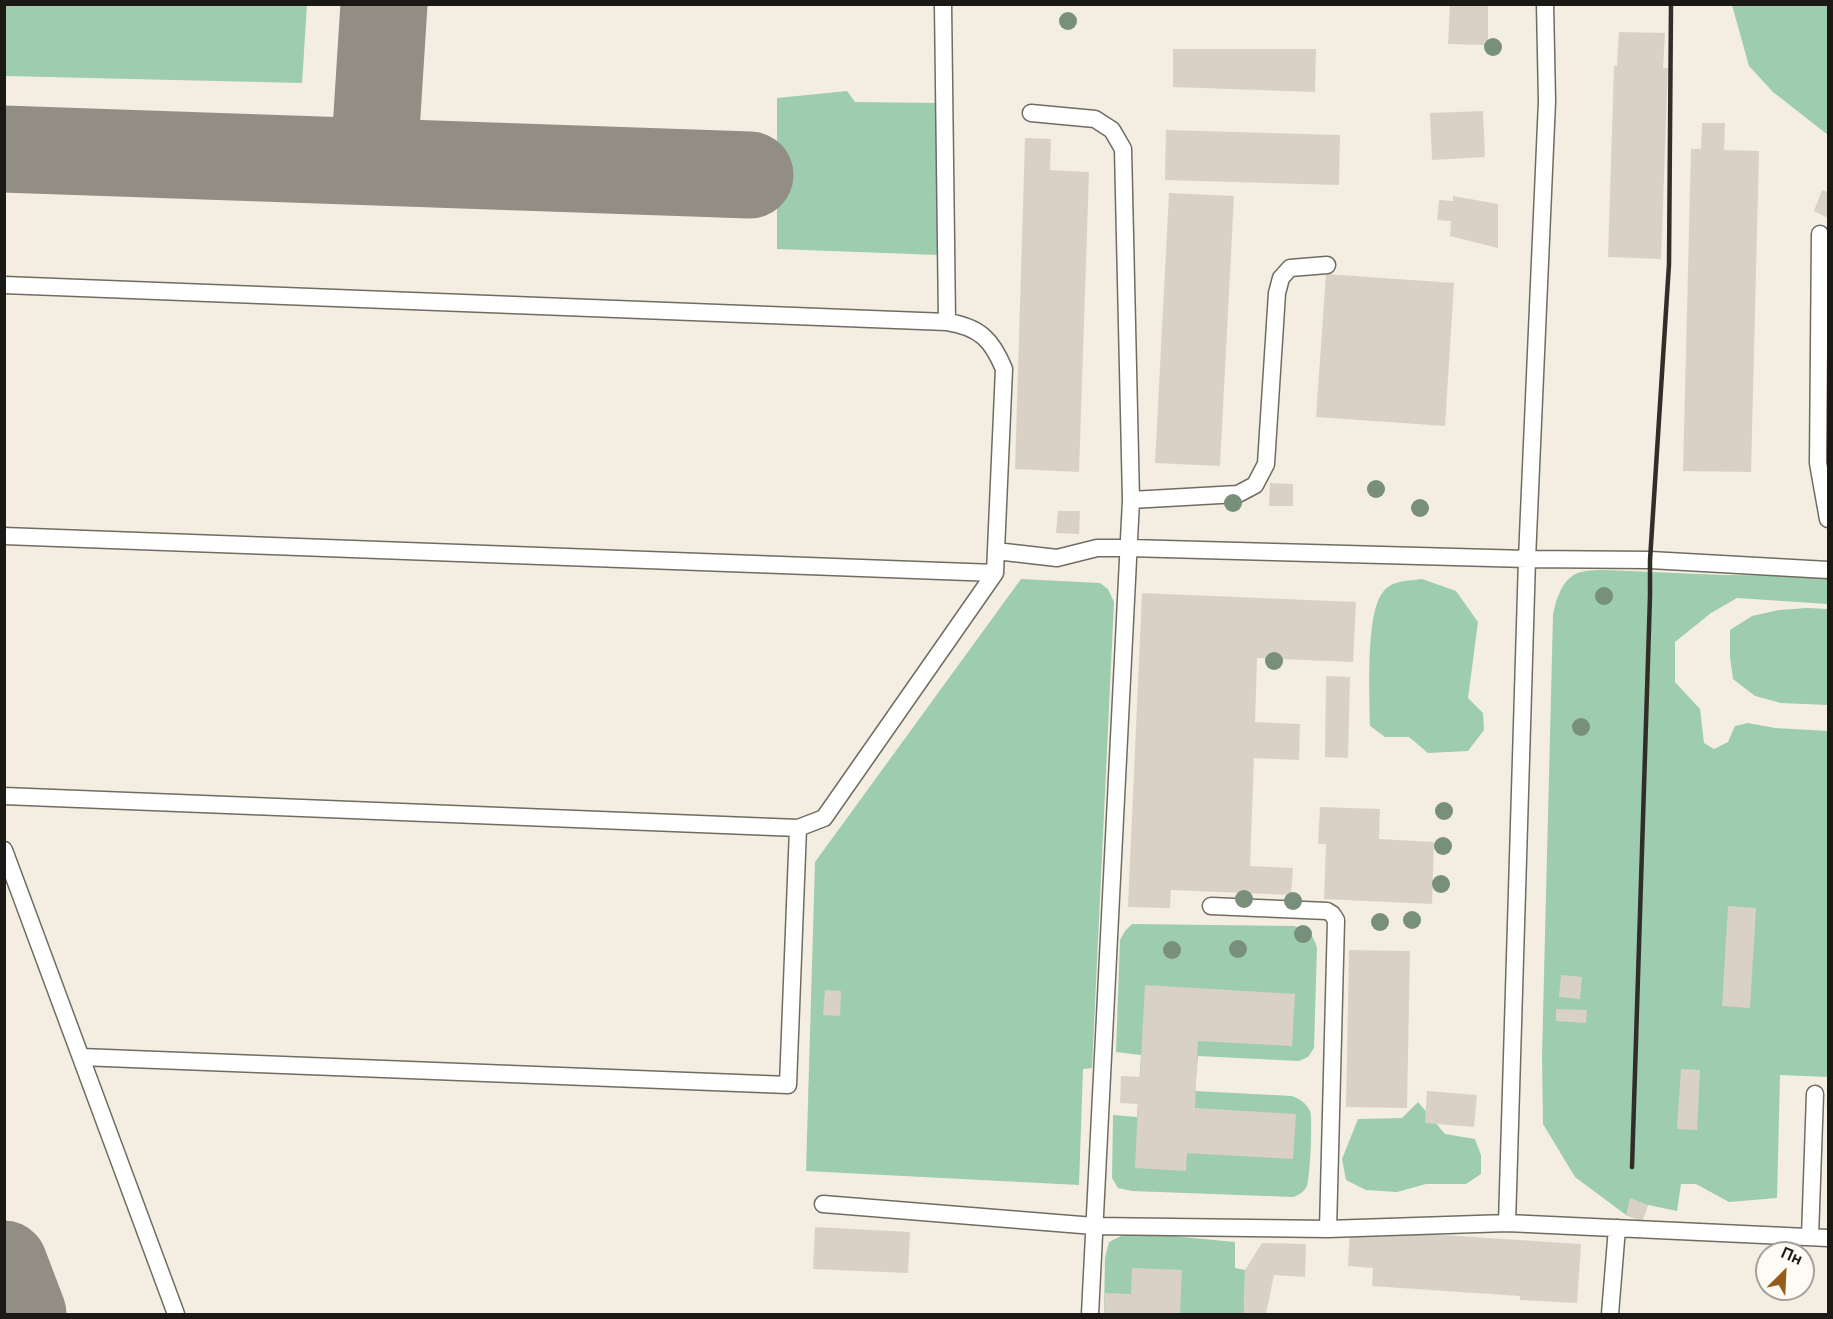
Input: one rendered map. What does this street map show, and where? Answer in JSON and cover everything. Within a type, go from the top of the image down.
[{"type":"lane","points":[[943,4],[947,322]]},
{"type":"lane","points":[[1507,1223],[1527,560],[1547,101],[1545,4]]},
{"type":"lane","points":[[1031,113],[1095,119],[1112,130],[1124,149],[1131,500],[1090,1314]]},
{"type":"lane","points":[[1820,234],[1818,463],[1828,519]]},
{"type":"lane","points":[[1131,500],[1238,494],[1255,485],[1266,464],[1277,293],[1281,278],[1290,268],[1327,265]]},
{"type":"lane","points":[[4,285],[947,322],[963,324],[986,338],[996,350],[1004,369],[994,573],[824,818],[798,828],[4,796]]},
{"type":"lane","points":[[4,536],[994,573]]},
{"type":"lane","points":[[996,551],[1057,558],[1097,548],[1128,548],[1527,560],[1650,560],[1828,570]]},
{"type":"lane","points":[[81,1057],[788,1085],[798,828]]},
{"type":"lane","points":[[4,850],[176,1314]]},
{"type":"lane","points":[[1211,906],[1326,910],[1336,920],[1328,1230]]},
{"type":"lane","points":[[1810,1237],[1815,1094]]},
{"type":"lane","points":[[823,1204],[1094,1226],[1328,1230],[1507,1223],[1828,1238]]},
{"type":"lane","points":[[1610,1314],[1617,1228]]},
{"type":"green space","points":[[5,4],[307,5],[302,83],[5,76]]},
{"type":"green space","points":[[1732,5],[1828,5],[1828,135],[1773,92],[1749,66]]},
{"type":"green space","points":[[847,91],[855,102],[939,103],[939,255],[777,249],[777,98]]},
{"type":"green space","points":[[1590,570],[1722,575],[1828,576],[1828,604],[1737,598],[1711,613],[1675,642],[1675,682],[1700,709],[1704,743],[1714,749],[1728,742],[1735,726],[1748,723],[1775,728],[1828,731],[1828,1077],[1780,1075],[1777,1198],[1729,1202],[1696,1184],[1681,1184],[1677,1211],[1648,1205],[1642,1221],[1626,1215],[1575,1177],[1543,1124],[1542,1056],[1553,615],[1558,595],[1569,578]]},
{"type":"green space","points":[[1021,579],[1100,583],[1108,589],[1114,602],[1092,1068],[1083,1069],[1079,1185],[806,1171],[815,862]]},
{"type":"green space","points":[[1422,579],[1456,591],[1478,622],[1468,698],[1483,713],[1484,730],[1468,751],[1428,753],[1409,737],[1385,737],[1370,726],[1371,636],[1377,603],[1383,592],[1391,585]]},
{"type":"green space","points":[[1828,609],[1828,705],[1781,703],[1755,696],[1733,679],[1730,630],[1752,616],[1779,610]]},
{"type":"green space","points":[[1132,924],[1293,926],[1306,930],[1314,939],[1317,948],[1314,1048],[1308,1057],[1299,1061],[1198,1056],[1195,1091],[1292,1096],[1305,1104],[1311,1116],[1310,1160],[1307,1186],[1299,1194],[1293,1197],[1132,1191],[1118,1188],[1112,1178],[1113,1115],[1137,1117],[1141,1055],[1116,1052],[1120,940]]},
{"type":"green space","points":[[1418,1102],[1445,1134],[1475,1139],[1481,1155],[1481,1174],[1466,1184],[1426,1184],[1397,1192],[1366,1190],[1346,1180],[1342,1159],[1358,1119],[1402,1118]]},
{"type":"green space","points":[[1129,1232],[1235,1242],[1235,1268],[1245,1270],[1244,1314],[1104,1314],[1105,1258],[1109,1242]]},
{"type":"building","points":[[1450,5],[1488,5],[1488,45],[1448,44]]},
{"type":"building","points":[[1619,32],[1665,33],[1663,68],[1668,68],[1661,259],[1608,257],[1614,66],[1617,66]]},
{"type":"building","points":[[1173,49],[1316,49],[1315,92],[1173,87]]},
{"type":"building","points":[[1483,111],[1485,157],[1432,160],[1430,113]]},
{"type":"building","points":[[1702,123],[1725,123],[1724,150],[1759,151],[1751,472],[1683,471],[1691,149],[1701,149]]},
{"type":"building","points":[[1166,130],[1340,135],[1339,185],[1165,180]]},
{"type":"building","points":[[1025,138],[1051,139],[1050,170],[1089,172],[1079,472],[1015,469]]},
{"type":"building","points":[[1822,190],[1828,192],[1828,218],[1814,211]]},
{"type":"building","points":[[1169,193],[1234,196],[1220,466],[1155,463]]},
{"type":"building","points":[[1453,196],[1498,204],[1498,248],[1450,236],[1451,221],[1437,220],[1439,200],[1453,201]]},
{"type":"building","points":[[1326,274],[1454,283],[1445,426],[1316,417]]},
{"type":"building","points":[[1270,483],[1293,484],[1293,506],[1269,506]]},
{"type":"building","points":[[1058,511],[1080,511],[1079,534],[1056,533]]},
{"type":"building","points":[[1142,593],[1356,602],[1353,662],[1257,658],[1255,722],[1300,724],[1299,760],[1254,758],[1250,866],[1293,868],[1291,895],[1171,890],[1170,908],[1128,907]]},
{"type":"building","points":[[1326,676],[1350,677],[1348,758],[1325,757]]},
{"type":"building","points":[[1320,807],[1380,809],[1379,839],[1434,842],[1432,904],[1324,899],[1326,844],[1318,844]]},
{"type":"building","points":[[1728,906],[1756,908],[1750,1008],[1722,1006]]},
{"type":"building","points":[[1349,950],[1410,951],[1407,1108],[1346,1107]]},
{"type":"building","points":[[1561,975],[1582,977],[1580,999],[1559,997]]},
{"type":"building","points":[[1145,985],[1295,994],[1292,1046],[1198,1041],[1195,1108],[1296,1114],[1293,1159],[1187,1153],[1186,1171],[1135,1168],[1138,1104],[1120,1103],[1121,1076],[1140,1077]]},
{"type":"building","points":[[825,990],[841,991],[840,1016],[823,1015]]},
{"type":"building","points":[[1556,1009],[1587,1010],[1586,1023],[1556,1021]]},
{"type":"building","points":[[1681,1069],[1700,1070],[1697,1130],[1677,1129]]},
{"type":"building","points":[[1427,1091],[1477,1095],[1474,1127],[1425,1123]]},
{"type":"building","points":[[1630,1198],[1648,1205],[1642,1221],[1626,1215]]},
{"type":"building","points":[[815,1227],[910,1232],[908,1273],[813,1269]]},
{"type":"building","points":[[1350,1229],[1581,1244],[1577,1303],[1520,1300],[1520,1296],[1372,1286],[1373,1268],[1348,1266]]},
{"type":"building","points":[[1262,1243],[1306,1244],[1305,1277],[1274,1275],[1266,1314],[1244,1314],[1245,1270]]},
{"type":"building","points":[[1132,1268],[1182,1270],[1180,1314],[1104,1314],[1105,1293],[1131,1294]]},
{"type":"taxiway","points":[[374,162],[384,4]]},
{"type":"taxiway","points":[[4,149],[750,175]]},
{"type":"taxiway","points":[[4,1264],[23,1314]]},
{"type":"railway","points":[[1632,1167],[1650,560],[1669,264],[1671,4]]}]
